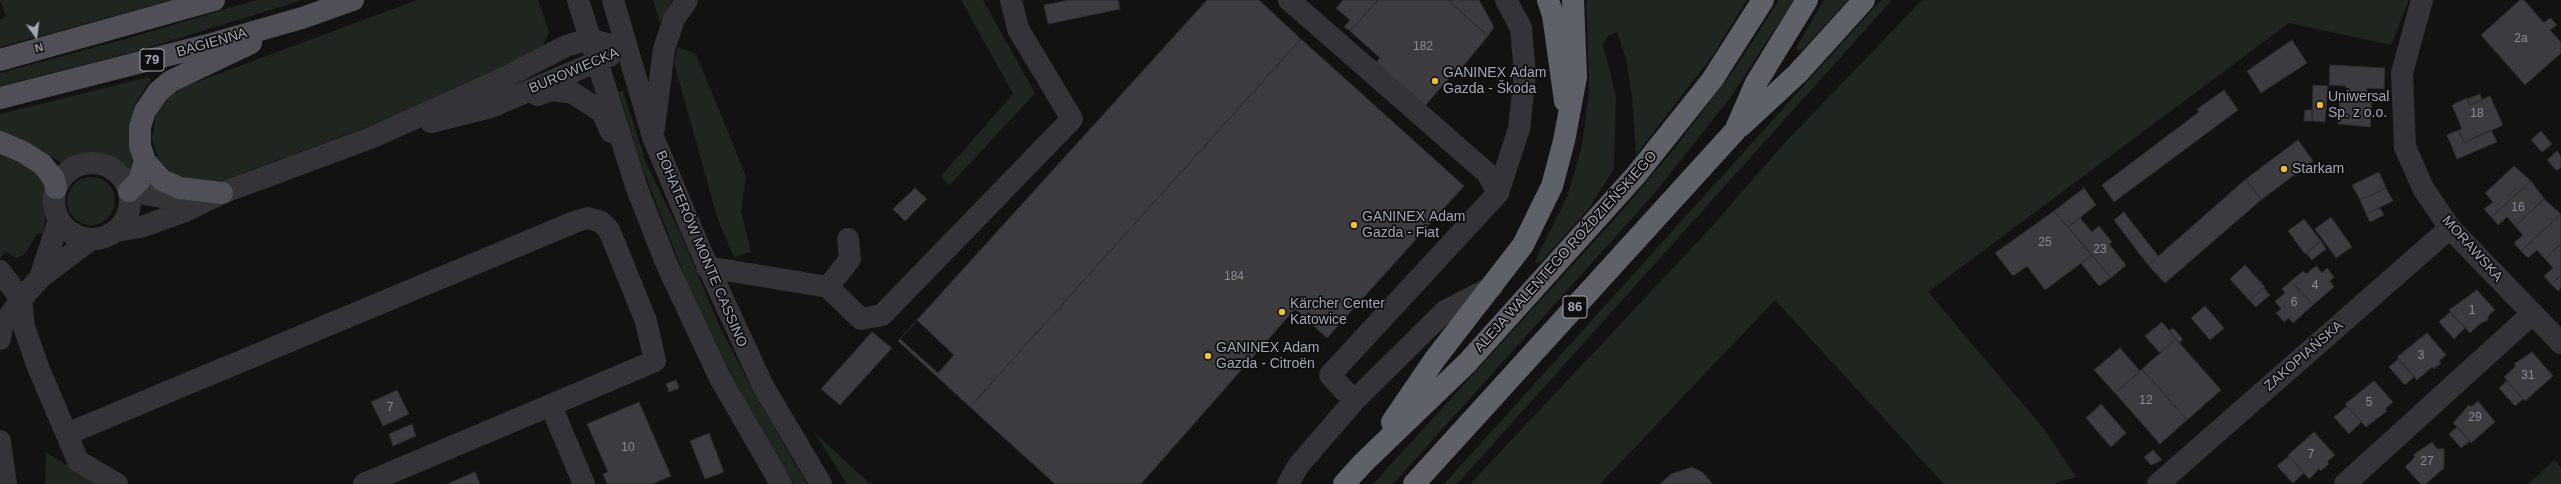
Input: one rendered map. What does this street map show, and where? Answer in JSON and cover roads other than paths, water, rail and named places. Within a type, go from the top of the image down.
[{"type":"highway","points":[[1548,0],[1553,15],[1568,119]]},
{"type":"highway","points":[[1362,463],[1436,359],[1523,245],[1544,205],[1559,161],[1576,77],[1573,0]]},
{"type":"highway","name":"ALEJA WALENTEGO ROŹDZIEŃSKIEGO","points":[[1344,484],[1362,463],[1467,363],[1636,175],[1712,80],[1763,0]]},
{"type":"highway","name":"86","points":[[1414,484],[1735,131],[1756,83],[1807,0]]},
{"type":"highway","points":[[1735,131],[1798,73],[1864,0]]},
{"type":"main road","points":[[0,60],[214,0]]},
{"type":"main road","name":"BAGIENNA","points":[[0,98],[102,74],[302,18],[353,0]]},
{"type":"main road","points":[[222,193],[200,192],[162,180],[145,161],[140,146],[140,127],[145,111],[158,92],[172,81],[302,18]]},
{"type":"main road","points":[[0,142],[23,152],[42,164],[54,178],[56,188]]},
{"type":"main road","points":[[129,191],[139,181],[145,161]]},
{"type":"street","name":"BOHATERÓW MONTE CASSINO","points":[[613,0],[626,50],[654,137],[707,267],[763,386],[821,484]]},
{"type":"street","points":[[654,137],[664,49],[674,19],[687,0]]},
{"type":"street","points":[[707,267],[828,287],[861,319],[882,315],[1072,119],[1018,29],[1011,0]]},
{"type":"street","points":[[1289,0],[1487,173],[1498,194]]},
{"type":"street","points":[[1354,401],[1330,375],[1498,194],[1519,129],[1525,74],[1521,28],[1506,0]]},
{"type":"street","name":"MORAWSKA","points":[[2422,0],[2402,73],[2405,147],[2423,188],[2450,228],[2561,343]]},
{"type":"street","points":[[579,3],[636,186]]},
{"type":"street","points":[[566,46],[579,3]]},
{"type":"street","name":"BUROWIECKA","points":[[116,231],[141,227],[183,212],[222,193],[373,137],[500,80],[566,46],[589,39],[626,50]]},
{"type":"street","name":"BUROWIECKA","points":[[373,137],[492,107],[597,61],[626,50]]},
{"type":"street","points":[[492,107],[552,90],[573,93],[586,100],[602,112],[636,186],[667,265],[720,378],[781,484]]},
{"type":"street","points":[[40,278],[59,220],[54,199],[56,188],[61,178],[77,166],[98,163],[117,172],[129,191],[129,213],[116,231],[104,238],[90,240],[73,234],[59,220]]},
{"type":"street","name":"BUROWIECKA","points":[[129,191],[178,198],[222,193]]},
{"type":"street","points":[[66,434],[588,218],[601,222],[609,230],[646,321],[655,361],[364,484]]},
{"type":"street","name":"ZAKOPIAŃSKA","points":[[2158,484],[2450,228]]},
{"type":"street","points":[[828,287],[850,259],[848,239]]},
{"type":"street","points":[[0,339],[2,327],[21,299],[40,278],[90,240]]},
{"type":"street","points":[[0,271],[21,299],[24,327],[38,367],[78,461],[117,484]]},
{"type":"street","points":[[1288,484],[1298,466],[1354,401],[1445,311],[1492,287]]},
{"type":"street","points":[[2345,484],[2532,314]]},
{"type":"street","points":[[551,406],[584,484]]},
{"type":"street","points":[[0,441],[6,484]]},
{"type":"place","name":"GANINEX Adam Gazda - Škoda","points":[[1435,81]]},
{"type":"place","name":"Uniwersal Sp. z o.o.","points":[[2320,105]]},
{"type":"place","name":"Starkam","points":[[2284,169]]},
{"type":"place","name":"GANINEX Adam Gazda - Fiat","points":[[1354,225]]},
{"type":"place","name":"Kärcher Center Katowice","points":[[1282,312]]},
{"type":"place","name":"GANINEX Adam Gazda - Citroën","points":[[1208,356]]}]
